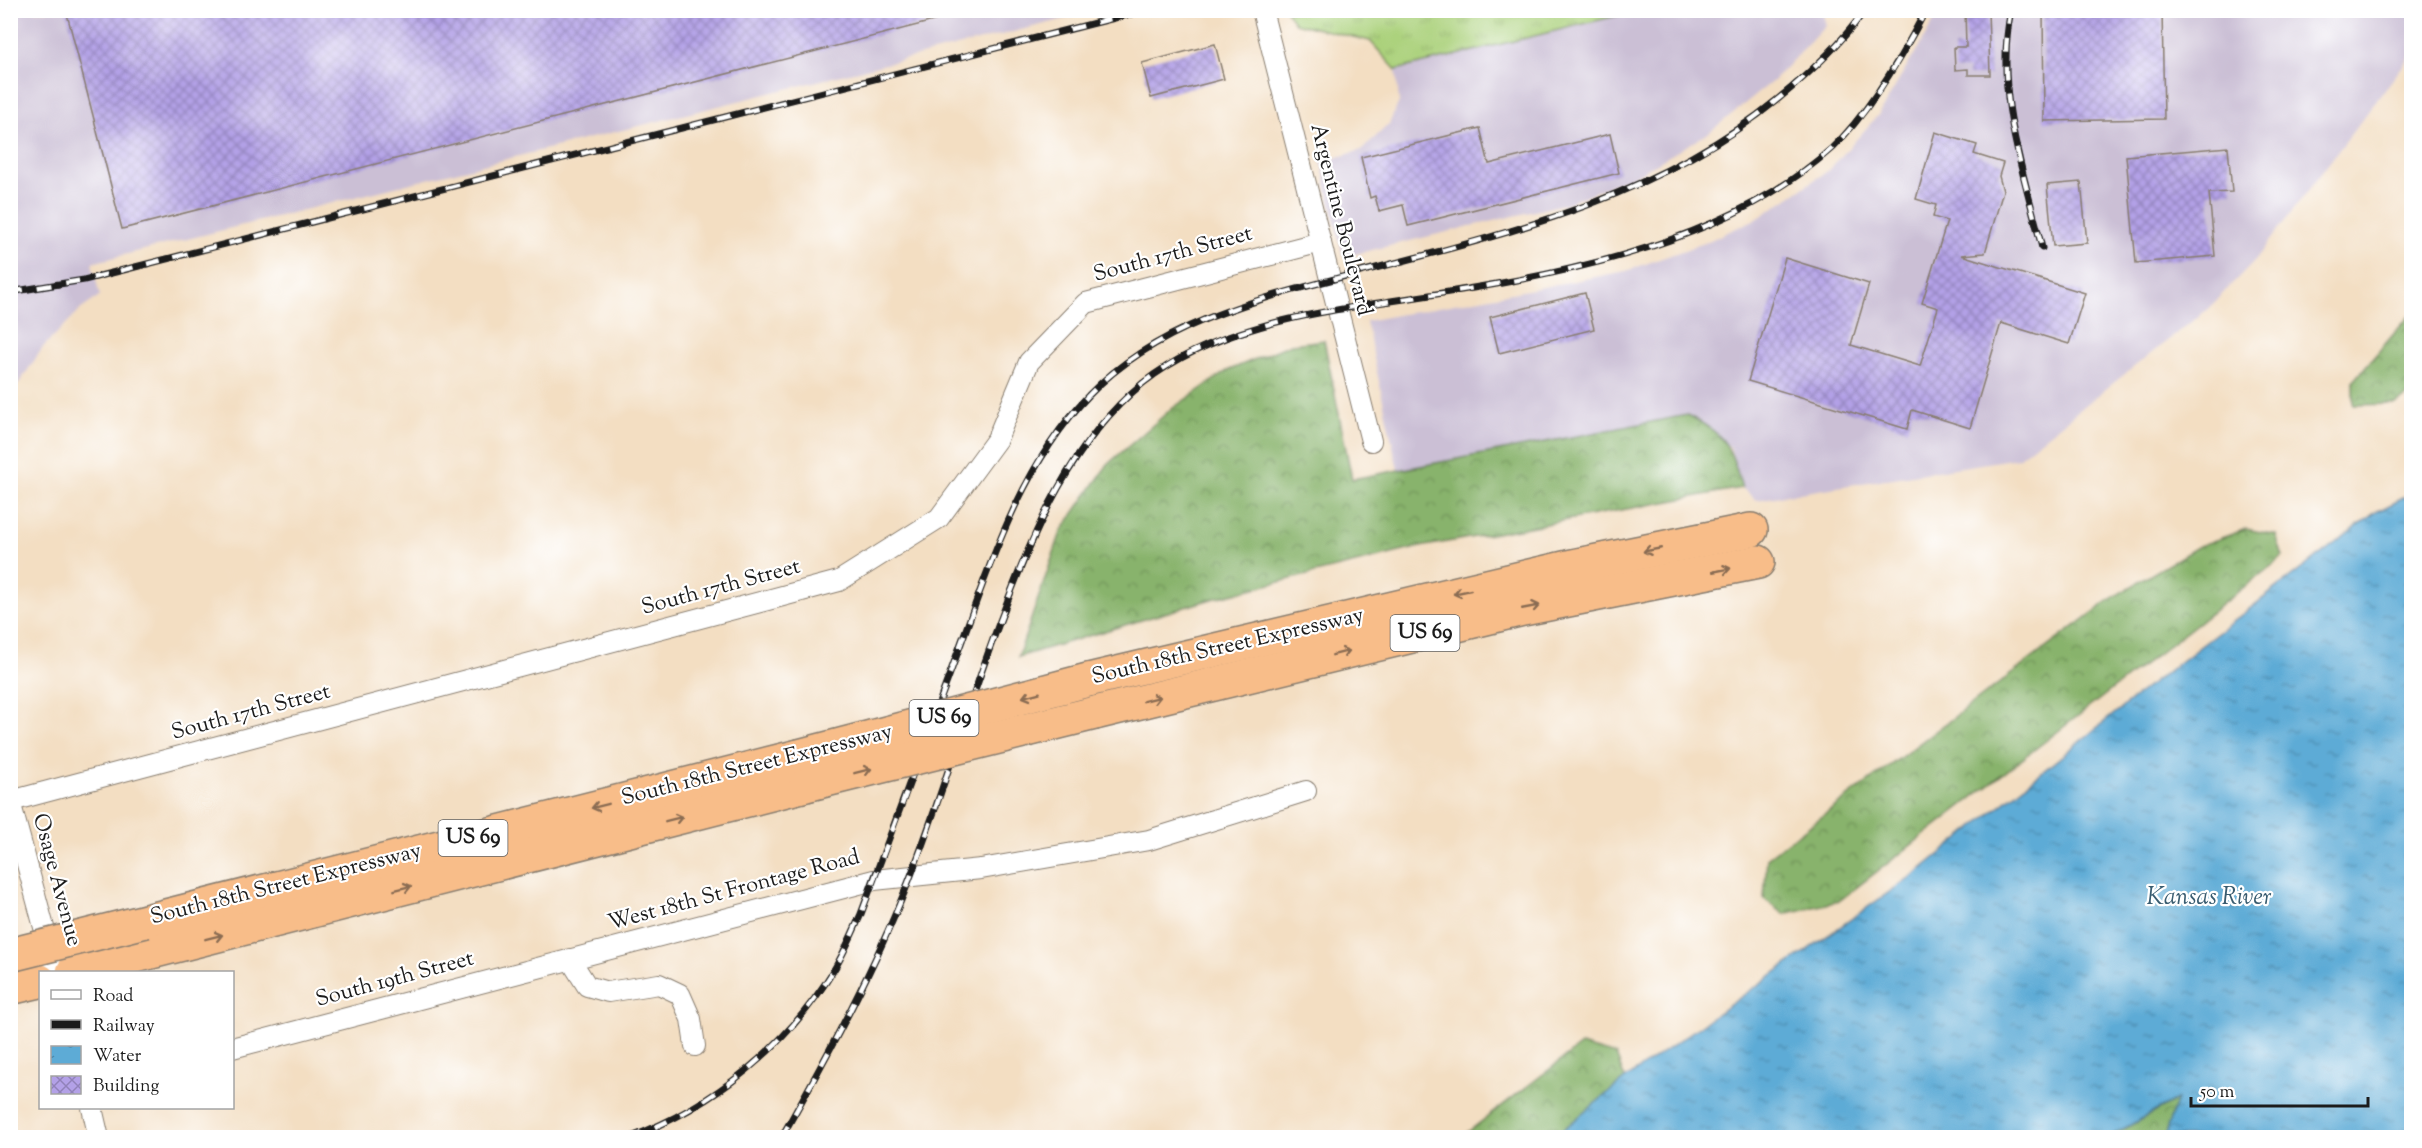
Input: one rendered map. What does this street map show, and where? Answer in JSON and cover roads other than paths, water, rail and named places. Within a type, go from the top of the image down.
[{"type":"highway","name":"South 18th Street Expressway","points":[[77,971],[158,951],[803,771],[1088,680],[1568,567],[1750,530]]},
{"type":"highway","name":"South 18th Street Expressway","points":[[10,955],[147,921],[803,771],[1095,713],[1522,609],[1758,562]]},
{"type":"highway","points":[[10,988],[39,981]]},
{"type":"street","name":"Argentine Boulevard","points":[[1262,10],[1371,441]]},
{"type":"street","name":"South 17th Street","points":[[11,801],[839,581],[939,518],[997,439],[1029,362],[1086,303],[1321,242]]},
{"type":"street","name":"West 18th St Frontage Road","points":[[570,959],[874,880],[912,874],[981,869],[1149,840],[1306,791]]},
{"type":"street","name":"Osage Avenue","points":[[11,801],[56,971]]},
{"type":"street","points":[[570,959],[587,986],[608,992],[659,984],[680,994],[691,1019],[695,1046]]},
{"type":"street","name":"South 19th Street","points":[[234,1047],[570,959]]},
{"type":"street","points":[[92,1109],[99,1137]]},
{"type":"water","name":"Kansas River","points":[[2411,494],[2411,1137],[2164,1137],[2177,1099],[2109,1137],[1554,1137],[1625,1079],[1919,871],[2155,681],[2376,512]]},
{"type":"railway","points":[[10,292],[84,280],[1146,10]]},
{"type":"railway","points":[[629,1138],[690,1109],[719,1091],[746,1070],[772,1048],[795,1023],[835,968],[861,914],[978,596],[1007,524],[1043,456],[1064,424],[1089,395],[1117,370],[1147,349],[1214,316],[1285,292],[1524,227],[1631,187],[1682,162],[1731,133],[1778,99],[1835,46],[1865,10]]},
{"type":"railway","points":[[781,1138],[850,1010],[896,912],[922,845],[991,646],[1042,519],[1076,459],[1118,406],[1143,383],[1170,364],[1230,336],[1261,326],[1294,318],[1565,270],[1624,255],[1681,236],[1736,212],[1786,183],[1832,148],[1846,134],[1884,83],[1926,10]]},
{"type":"railway","points":[[2011,10],[2007,40],[2008,100],[2019,160],[2042,248]]}]
